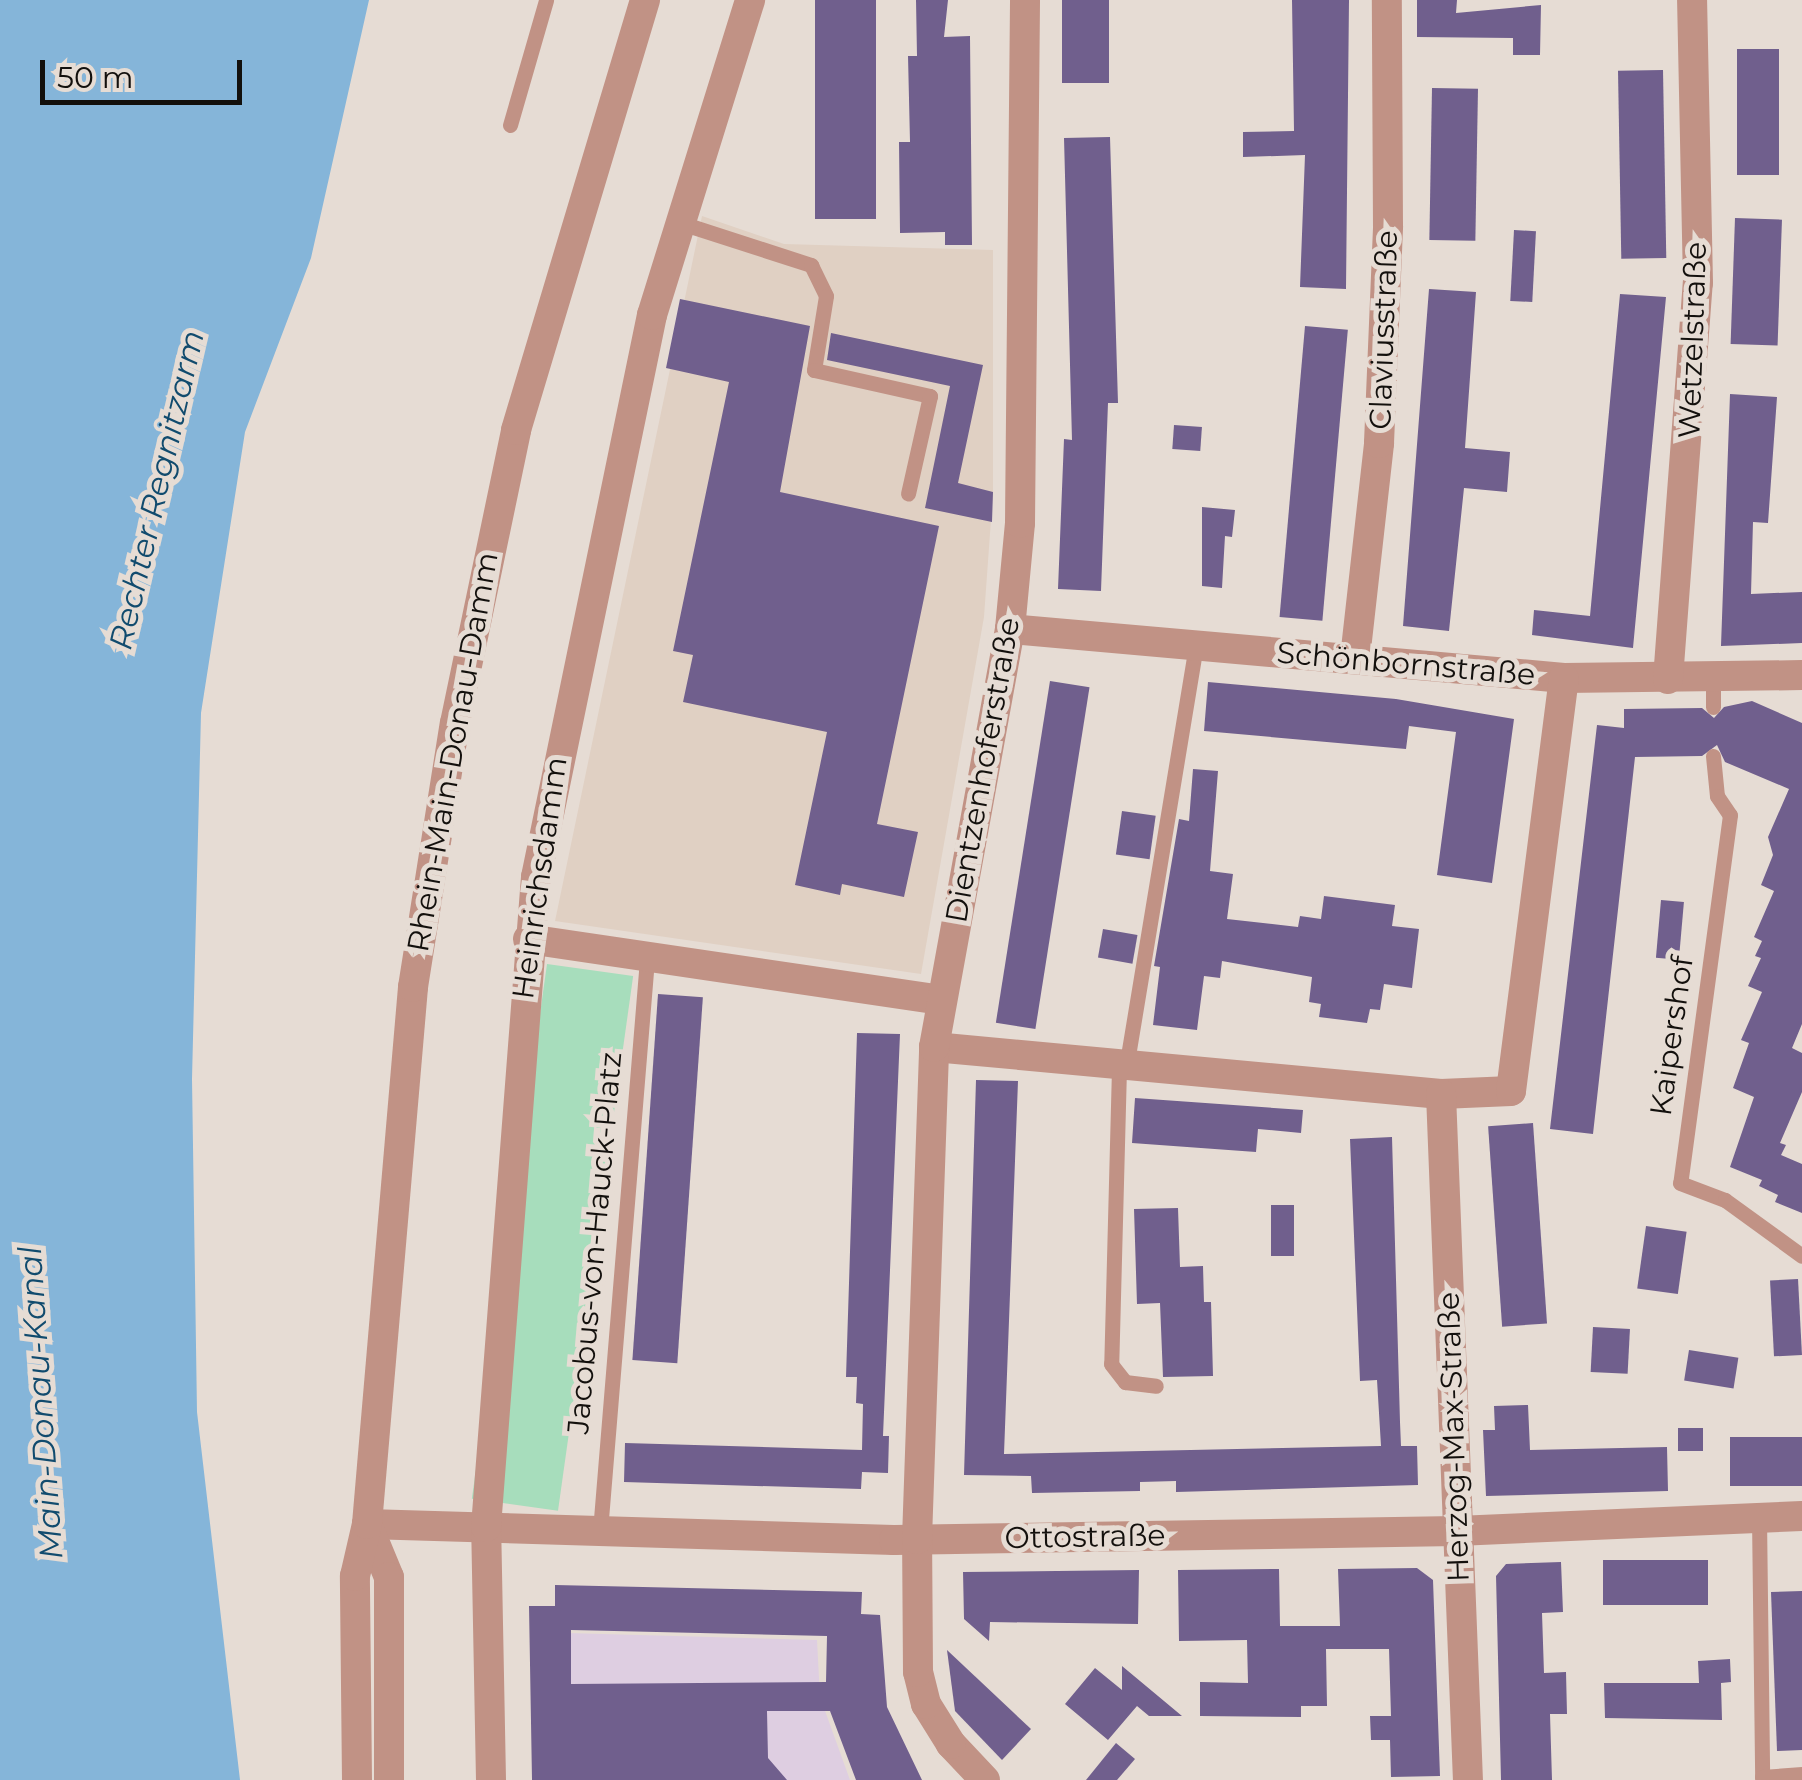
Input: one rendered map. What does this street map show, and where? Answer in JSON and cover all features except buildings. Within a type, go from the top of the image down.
[{"type":"street","name":"Rhein-Main-Donau-Damm","points":[[357,1780],[353,1610],[368,1524],[413,986],[478,594],[562,264],[645,0]]},
{"type":"street","name":"Heinrichsdamm","points":[[491,1780],[486,1527],[528,939],[549,789],[652,315],[750,0]]},
{"type":"street","name":"Dientzenhoferstraße","points":[[985,1780],[950,1744],[922,1688],[916,1539],[934,1047],[1010,630],[1026,352],[1025,0]]},
{"type":"street","name":"Claviusstraße","points":[[1354,658],[1381,405],[1387,0]]},
{"type":"street","name":"Wetzelstraße","points":[[1668,679],[1698,298],[1692,0]]},
{"type":"street","name":"Schönbornstraße","points":[[1010,630],[1564,678],[1668,679],[1713,693],[1802,676]]},
{"type":"street","points":[[934,1047],[1123,1068],[1441,1094],[1500,1096],[1512,1091],[1564,678]]},
{"type":"street","points":[[528,939],[941,1000]]},
{"type":"street","name":"Herzog-Max-Straße","points":[[1441,1094],[1468,1780]]},
{"type":"street","name":"Ottostraße","points":[[368,1524],[916,1539],[1457,1531],[1802,1516]]},
{"type":"street","name":"Rhein-Main-Donau-Damm","points":[[368,1524],[389,1578],[388,1780]]},
{"type":"lane","points":[[510,126],[546,0]]},
{"type":"lane","points":[[680,223],[811,265],[826,296],[814,370],[930,396],[908,494]]},
{"type":"lane","points":[[1156,1386],[1125,1382],[1111,1364],[1123,1068],[1196,645]]},
{"type":"lane","name":"Kaipershof","points":[[1713,756],[1718,796],[1730,815],[1680,1183],[1725,1200],[1802,1256]]},
{"type":"lane","name":"Jacobus-von-Hauck-Platz","points":[[600,1532],[647,959]]},
{"type":"lane","points":[[1760,1518],[1762,1776],[1802,1774]]},
{"type":"shaded area","points":[[702,216],[784,244],[993,250],[993,492],[984,617],[921,974],[555,921]]},
{"type":"shaded area","points":[[567,1633],[817,1640],[820,1697],[850,1780],[577,1780]]},
{"type":"green space","points":[[547,964],[633,976],[558,1511],[472,1499]]},
{"type":"water","points":[[0,0],[369,0],[311,258],[245,432],[201,713],[192,1079],[197,1412],[240,1780],[0,1780]]},
{"type":"water label","name":"Rechter Regnitzarm","points":[[157,490]]},
{"type":"water label","name":"Main-Donau-Kanal","points":[[41,1403]]}]
